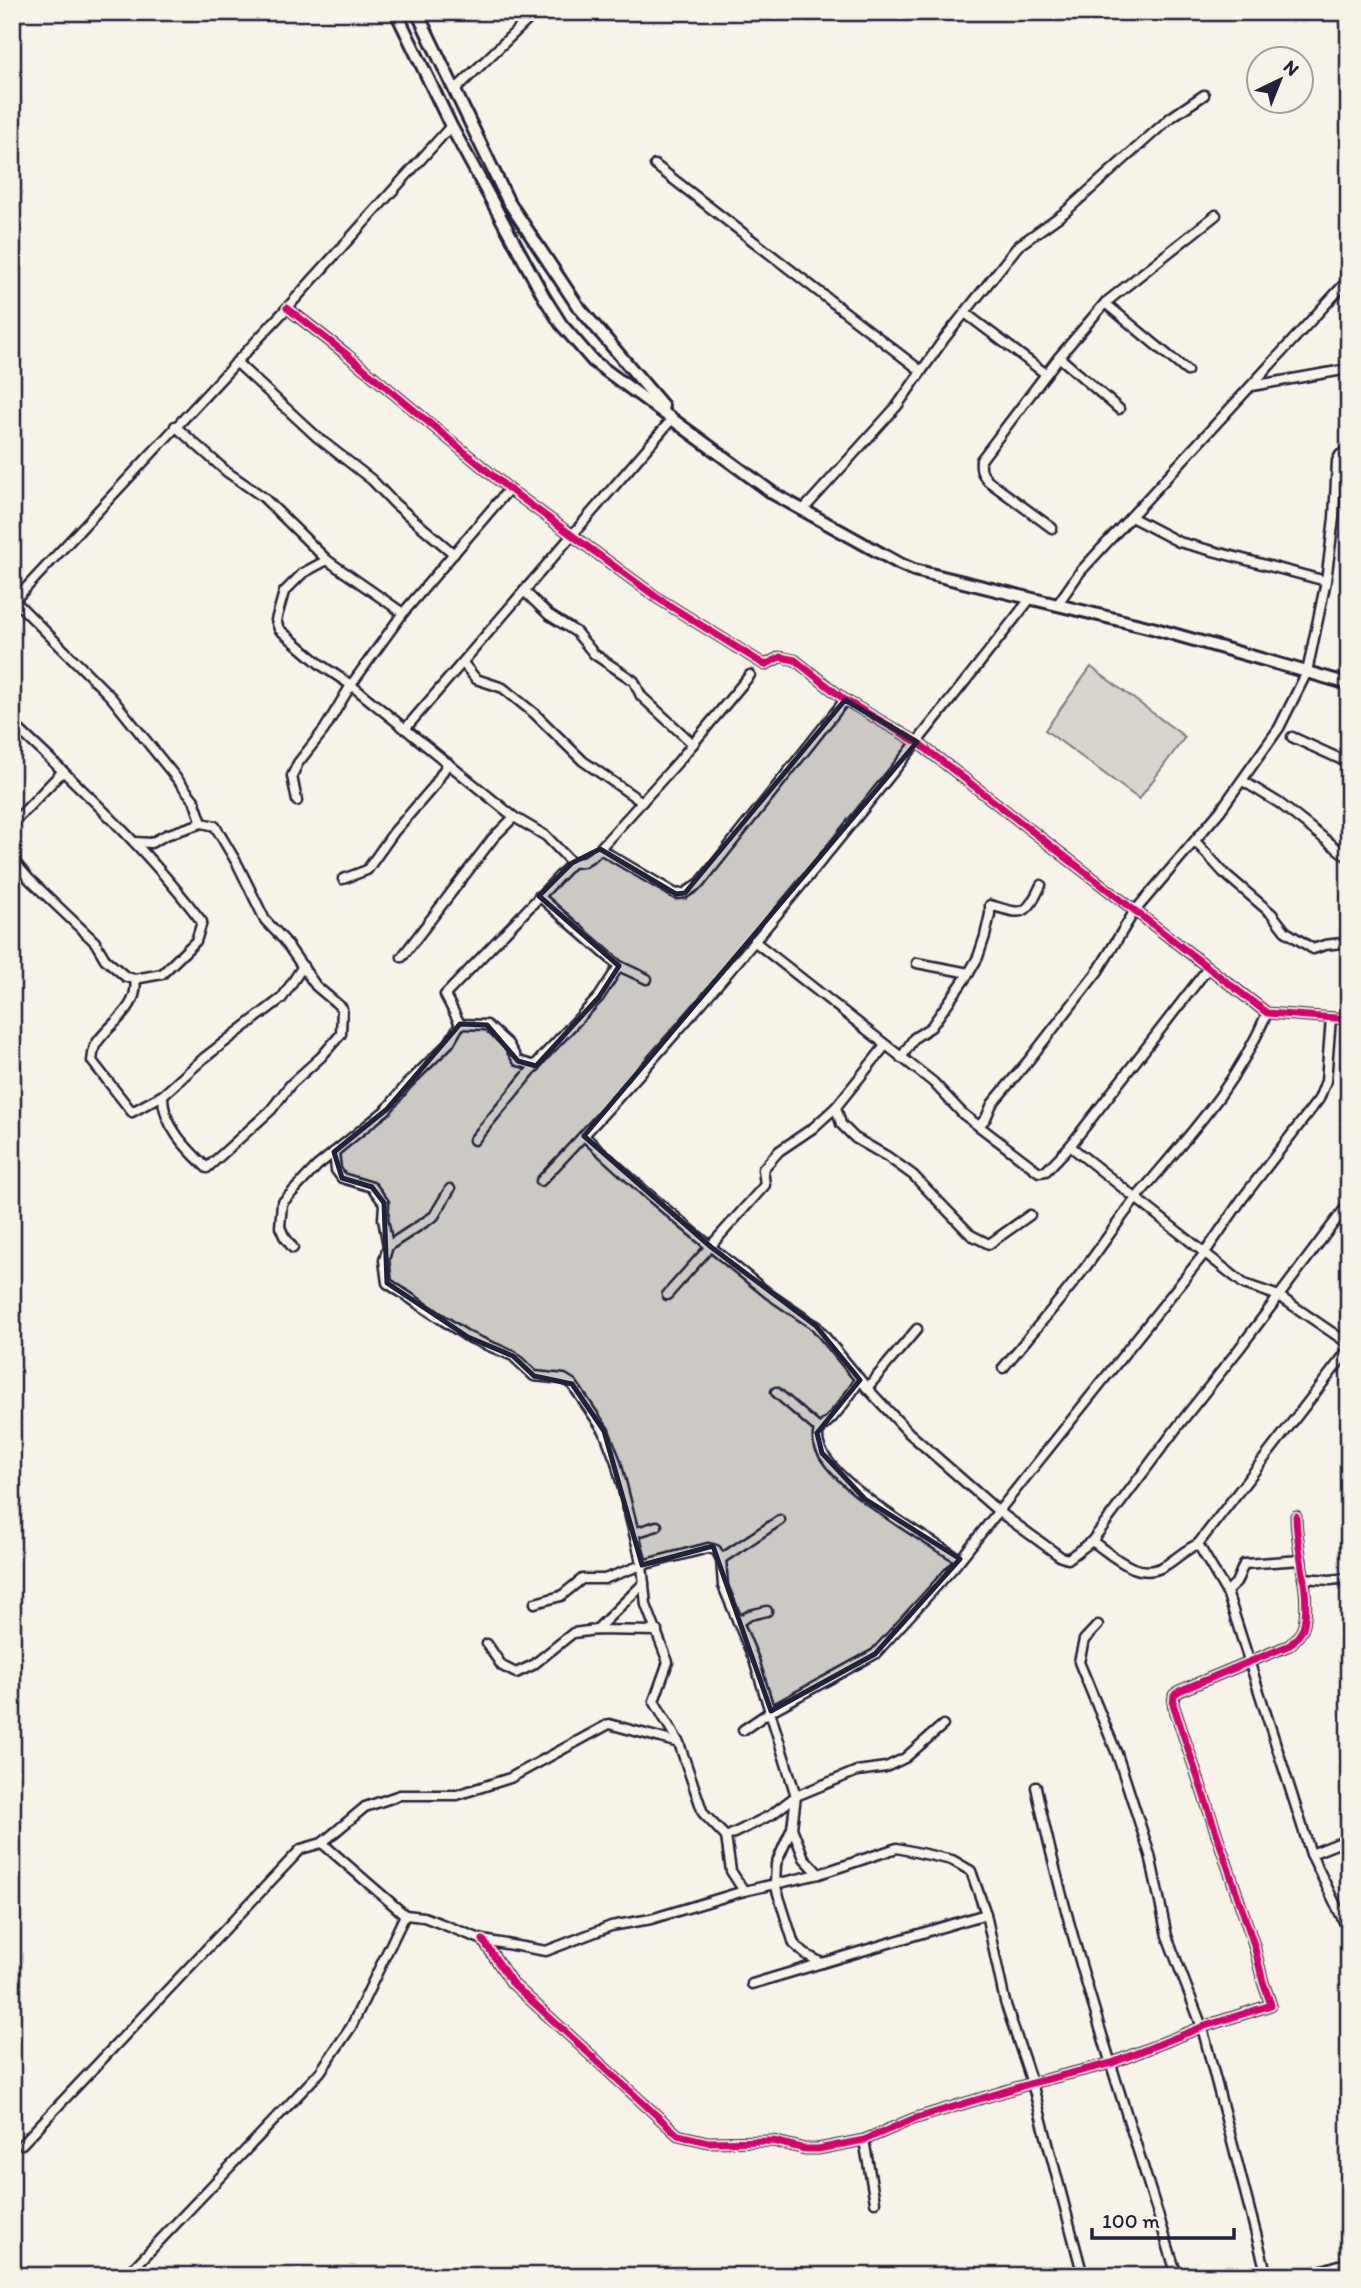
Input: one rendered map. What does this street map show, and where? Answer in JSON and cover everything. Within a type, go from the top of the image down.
[{"type":"street","points":[[396,12],[451,126],[544,298],[561,324],[593,361],[774,494],[914,570],[1152,628],[1349,684]]},
{"type":"street","points":[[417,12],[508,201],[577,305],[673,418]]},
{"type":"street","points":[[455,90],[536,12]]},
{"type":"street","points":[[803,510],[897,406],[920,370],[1018,246],[1064,213],[1170,118],[1204,95]]},
{"type":"street","points":[[202,823],[194,800],[111,697],[13,602],[451,126]]},
{"type":"street","points":[[655,165],[920,370]]},
{"type":"street","points":[[1052,528],[988,481],[980,467],[981,460],[1045,374],[1105,303],[1216,215]]},
{"type":"street","points":[[1057,605],[1080,572],[1349,279]]},
{"type":"street","points":[[1105,303],[1186,372]]},
{"type":"street","points":[[561,324],[577,305]]},
{"type":"street","points":[[286,308],[345,353],[509,489],[628,577],[765,665],[780,657],[795,660],[845,700],[917,742],[1267,1013],[1349,1019]]},
{"type":"street","points":[[965,313],[1045,374]]},
{"type":"street","points":[[1059,357],[1119,409]]},
{"type":"street","points":[[236,362],[317,437],[372,480],[395,504],[454,554]]},
{"type":"street","points":[[1251,386],[1349,369]]},
{"type":"street","points":[[405,729],[673,418]]},
{"type":"street","points":[[175,426],[227,472],[263,497],[327,560],[403,613]]},
{"type":"street","points":[[979,1126],[992,1104],[1098,971],[1134,912],[1243,781],[1279,728],[1307,672],[1326,581],[1334,518],[1337,461],[1340,455],[1349,450]]},
{"type":"street","points":[[298,801],[292,776],[298,763],[324,730],[351,685],[403,613],[509,489]]},
{"type":"street","points":[[1131,517],[1179,542],[1326,581]]},
{"type":"street","points":[[327,560],[303,573],[284,592],[276,620],[279,629],[514,817],[546,836],[572,863]]},
{"type":"street","points":[[524,591],[548,615],[576,632],[594,654],[634,681],[641,696],[693,744]]},
{"type":"street","points":[[541,1181],[584,1136],[754,941],[917,742],[1030,598]]},
{"type":"street","points":[[463,663],[476,679],[503,688],[535,714],[583,761],[642,802]]},
{"type":"street","points":[[460,1024],[446,995],[572,863],[583,862],[600,849],[750,676]]},
{"type":"street","points":[[600,849],[676,894],[685,893],[700,883],[845,700]]},
{"type":"street","points":[[12,723],[135,842],[177,890],[202,922],[196,941],[162,974],[135,979],[126,977],[105,959],[95,942],[12,859]]},
{"type":"street","points":[[1292,737],[1349,763]]},
{"type":"street","points":[[343,879],[366,870],[394,831],[434,786],[447,762]]},
{"type":"street","points":[[12,824],[63,771]]},
{"type":"street","points":[[1243,781],[1279,803],[1349,858]]},
{"type":"street","points":[[402,957],[493,838],[514,817]]},
{"type":"street","points":[[135,842],[151,843],[202,823],[215,826],[265,919],[317,986],[342,1008],[341,1034],[312,1067],[291,1084],[271,1110],[207,1168],[187,1149],[173,1130],[163,1106],[163,1096]]},
{"type":"street","points":[[1195,841],[1223,872],[1272,914],[1285,931],[1313,949],[1349,942]]},
{"type":"street","points":[[901,1058],[914,1038],[931,1027],[978,957],[990,905],[1011,913],[1024,911],[1032,903],[1041,885]]},
{"type":"street","points":[[539,896],[619,966],[647,979]]},
{"type":"street","points":[[754,941],[933,1082],[963,1114],[1039,1172],[1046,1171],[1070,1146],[1208,968]]},
{"type":"street","points":[[918,963],[969,972]]},
{"type":"street","points":[[135,979],[136,989],[123,1016],[95,1045],[92,1061],[132,1112],[163,1096],[204,1058],[282,998],[303,966]]},
{"type":"street","points":[[474,1140],[599,997],[619,966]]},
{"type":"street","points":[[1003,1368],[1075,1281],[1136,1198],[1193,1133],[1233,1080],[1267,1013]]},
{"type":"street","points":[[743,1730],[771,1711],[875,1654],[960,1559],[1205,1254],[1242,1199],[1319,1099],[1325,1081],[1331,1018]]},
{"type":"street","points":[[460,1024],[486,1025],[508,1044],[518,1061],[536,1066]]},
{"type":"street","points":[[293,1248],[280,1227],[282,1203],[317,1166],[387,1109],[407,1084],[449,1043],[460,1024]]},
{"type":"street","points":[[667,1295],[765,1185],[764,1169],[779,1151],[813,1128],[836,1107],[886,1046]]},
{"type":"street","points":[[836,1107],[841,1124],[855,1138],[913,1175],[971,1234],[989,1244],[1030,1215]]},
{"type":"street","points":[[584,1136],[711,1247],[769,1294],[816,1326],[860,1380],[909,1433],[998,1511],[1061,1557],[1069,1559],[1092,1541],[1349,1203]]},
{"type":"street","points":[[1070,1146],[1244,1284],[1279,1296],[1349,1346],[1198,1544],[1164,1566],[1141,1570],[1131,1568],[1092,1541]]},
{"type":"street","points":[[334,1152],[336,1170],[342,1178],[372,1186],[384,1203],[383,1219],[388,1246],[384,1260],[387,1283],[468,1337],[513,1356],[534,1376],[564,1379],[572,1384],[604,1431],[616,1462],[642,1565],[648,1612],[668,1662],[654,1700],[679,1743],[703,1812],[726,1837],[731,1871],[744,1891]]},
{"type":"street","points":[[388,1246],[434,1216],[450,1189]]},
{"type":"street","points":[[867,1388],[917,1329]]},
{"type":"street","points":[[860,1380],[840,1409],[820,1430],[817,1436],[822,1453],[865,1499],[960,1559]]},
{"type":"street","points":[[776,1392],[820,1430]]},
{"type":"street","points":[[483,1940],[512,1983],[678,2134],[708,2142],[773,2141],[818,2150],[864,2140],[912,2119],[1032,2083],[1112,2063],[1202,2027],[1271,2005],[1262,1982],[1254,1945],[1173,1704],[1174,1695],[1179,1690],[1290,1645],[1303,1631],[1303,1578],[1296,1516]]},
{"type":"street","points":[[721,1559],[780,1520]]},
{"type":"street","points":[[634,1533],[657,1526]]},
{"type":"street","points":[[1198,1544],[1226,1592],[1238,1622],[1311,1854],[1349,1932]]},
{"type":"street","points":[[535,1603],[561,1596],[582,1579],[604,1578],[708,1548],[716,1550],[721,1559],[723,1586],[754,1660],[796,1796],[792,1828],[776,1864],[775,1884],[794,1944],[822,1963]]},
{"type":"street","points":[[1226,1592],[1236,1583],[1244,1564],[1300,1560]]},
{"type":"street","points":[[1303,1578],[1349,1578]]},
{"type":"street","points":[[596,1630],[644,1583]]},
{"type":"street","points":[[738,1622],[750,1615],[766,1611]]},
{"type":"street","points":[[1098,1625],[1084,1640],[1079,1662],[1117,1754],[1150,1856],[1167,1936],[1202,2027],[1267,2276]]},
{"type":"street","points":[[487,1644],[502,1666],[516,1673],[533,1665],[573,1633],[596,1630],[657,1631]]},
{"type":"street","points":[[22,2144],[301,1849],[322,1843],[365,1807],[400,1795],[457,1795],[510,1778],[609,1724],[679,1743]]},
{"type":"street","points":[[726,1837],[771,1815],[796,1796],[857,1770],[886,1767],[905,1758],[943,1726]]},
{"type":"street","points":[[1036,1787],[1050,1853],[1177,2276]]},
{"type":"street","points":[[792,1828],[804,1858],[819,1874]]},
{"type":"street","points":[[1311,1854],[1349,1839]]},
{"type":"street","points":[[322,1843],[405,1915],[424,1917],[483,1940],[546,1951],[611,1926],[651,1919],[744,1891],[819,1874],[897,1848],[952,1860],[971,1871],[986,1914],[1005,2003],[1032,2083],[1083,2276]]},
{"type":"street","points":[[752,1984],[986,1914]]},
{"type":"street","points":[[126,2276],[320,2073],[351,2027],[405,1915]]},
{"type":"street","points":[[864,2140],[875,2202]]},
{"type":"street","points":[[1303,2276],[1349,2262]]},
{"type":"highlighted area","points":[[845,700],[917,742],[584,1136],[711,1247],[816,1326],[860,1380],[817,1433],[822,1453],[865,1499],[960,1559],[875,1654],[771,1711],[713,1546],[642,1565],[604,1431],[572,1384],[534,1376],[513,1356],[468,1337],[387,1283],[384,1203],[372,1187],[342,1178],[334,1152],[387,1109],[460,1024],[487,1025],[518,1061],[536,1066],[599,997],[619,966],[539,896],[572,863],[600,849],[676,894],[685,893]]},
{"type":"shaded area","points":[[1091,667],[1185,737],[1139,799],[1045,730]]},
{"type":"cycle path","points":[[287,308],[509,489],[659,599],[765,665],[780,657],[795,660],[845,700],[917,742],[1267,1013],[1349,1019]]},
{"type":"cycle path","points":[[483,1940],[512,1983],[678,2135],[708,2142],[773,2141],[805,2149],[818,2149],[864,2140],[913,2119],[1032,2083],[1112,2063],[1202,2027],[1271,2005],[1254,1945],[1173,1704],[1174,1695],[1179,1691],[1290,1645],[1301,1632],[1306,1602],[1296,1516]]}]
